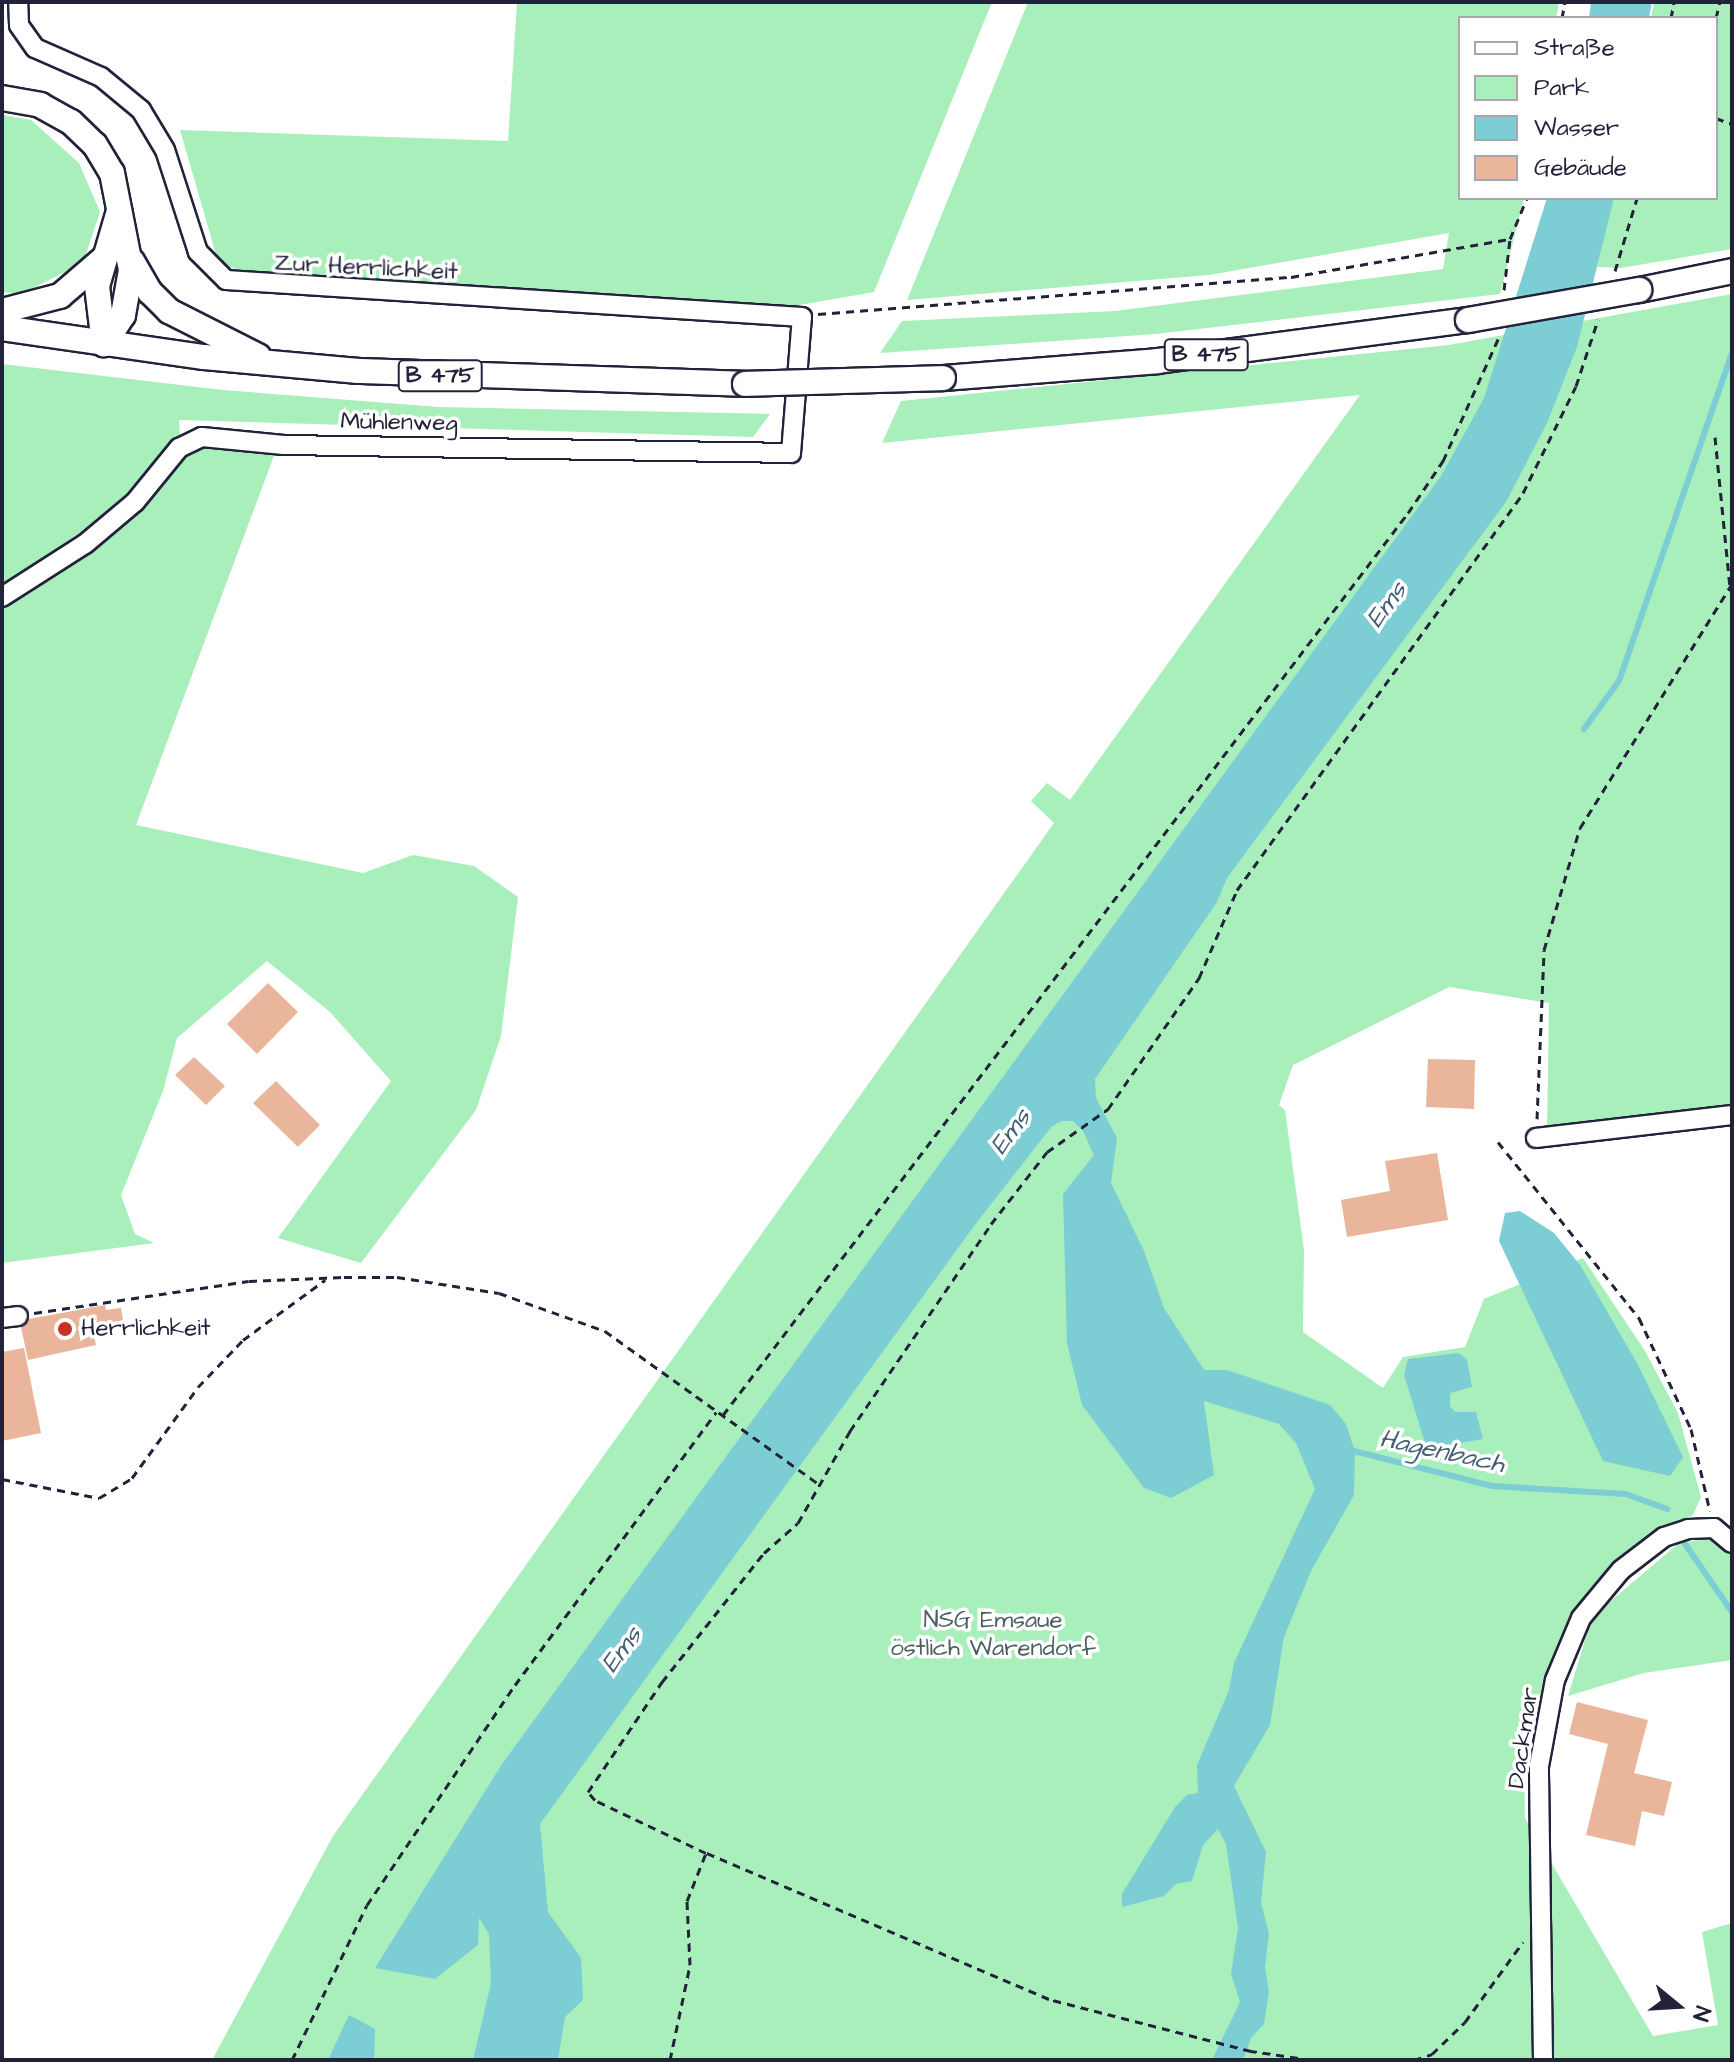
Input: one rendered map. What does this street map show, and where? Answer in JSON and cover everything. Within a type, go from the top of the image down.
[{"type":"main road","points":[[2,98],[40,105],[85,133],[108,166],[130,256],[128,299],[104,344]]},
{"type":"main road","points":[[104,344],[96,302],[104,257],[120,205]]},
{"type":"main road","points":[[130,256],[150,292],[169,311],[275,364]]},
{"type":"main road","points":[[2,311],[60,296],[104,257]]},
{"type":"main road","name":"B 475","points":[[2,328],[104,344],[275,364],[523,380],[745,384],[943,378],[1157,361],[1468,320],[1732,271]]},
{"type":"street","name":"Zur Herrlichkeit","points":[[18,2],[19,25],[35,48],[101,77],[141,110],[165,150],[198,252],[226,280],[802,317]]},
{"type":"street","name":"Mühlenweg","points":[[2,597],[115,520],[179,448],[193,440],[791,453],[802,317]]},
{"type":"street","points":[[1536,1138],[1732,1115]]},
{"type":"street","points":[[1714,1528],[1732,1543]]},
{"type":"street","name":"Dackmar","points":[[1543,2060],[1539,1766],[1555,1680],[1581,1618],[1621,1570],[1664,1537],[1688,1529],[1714,1528]]},
{"type":"path","points":[[1504,295],[1510,239],[1526,200]]},
{"type":"path","points":[[1621,251],[1636,200]]},
{"type":"path","points":[[802,317],[838,309],[979,303],[1291,277],[1510,239]]},
{"type":"path","points":[[723,1415],[1408,513],[1443,461],[1500,323]]},
{"type":"path","points":[[1312,2060],[1219,2044],[1049,1999],[706,1853],[595,1800],[588,1792],[662,1682],[764,1553],[798,1523],[819,1484],[991,1224],[1047,1152],[1108,1109],[1204,968],[1237,890],[1523,493],[1553,437],[1591,341]]},
{"type":"path","points":[[1536,1138],[1544,950],[1580,828],[1731,585],[1715,437]]},
{"type":"path","points":[[1498,1142],[1639,1318],[1691,1429],[1714,1528]]},
{"type":"path","points":[[10,1317],[249,1281],[327,1278],[397,1277],[536,1303],[605,1331],[819,1484]]},
{"type":"path","points":[[2,1479],[99,1498],[132,1478],[198,1387],[243,1340],[327,1278]]},
{"type":"path","points":[[292,2060],[367,1905],[515,1685],[717,1411]]},
{"type":"path","points":[[670,2060],[688,1981],[687,1901],[706,1853]]},
{"type":"path","points":[[1414,2060],[1432,2054],[1465,2022],[1510,1953],[1540,1928]]},
{"type":"green space","points":[[517,2],[992,2],[874,292],[794,306],[286,280],[219,265],[180,130],[508,141]]},
{"type":"green space","points":[[1028,2],[1559,2],[1556,16],[1458,16],[1458,200],[1524,200],[1500,294],[1156,334],[880,353],[902,321],[1115,311],[1443,269],[1449,233],[1209,275],[907,300]]},
{"type":"green space","points":[[1654,2],[1732,2],[1732,249],[1621,268],[1597,267],[1612,200],[1718,200],[1718,16],[1651,16]]},
{"type":"green space","points":[[2,115],[31,120],[79,163],[100,212],[83,263],[21,294],[2,292]]},
{"type":"green space","name":"NSG Emsaue östlich Warendorf","points":[[1732,294],[1732,1106],[1547,1130],[1549,1003],[1449,987],[1293,1065],[1279,1105],[1285,1110],[1304,1250],[1303,1332],[1383,1388],[1403,1357],[1465,1347],[1484,1299],[1583,1258],[1645,1351],[1678,1413],[1701,1497],[1693,1515],[1638,1546],[1549,1684],[1524,1751],[1525,1818],[1653,2036],[1718,2025],[1702,1932],[1732,1923],[1732,2060],[212,2060],[333,1836],[1054,823],[1031,801],[1047,783],[1070,800],[1360,395],[882,443],[901,401],[1449,345]]},
{"type":"green space","points":[[2,364],[223,390],[439,407],[770,414],[753,437],[179,420],[180,436],[133,496],[2,586]]},
{"type":"green space","points":[[210,447],[275,453],[136,825],[363,873],[413,855],[474,866],[518,897],[501,1036],[476,1110],[361,1263],[278,1238],[391,1081],[330,1012],[267,961],[177,1038],[163,1091],[121,1195],[135,1234],[154,1243],[2,1263],[2,608],[67,563],[187,452]]},
{"type":"green space","points":[[1732,1535],[1732,1660],[1644,1673],[1568,1696],[1592,1617],[1679,1543]]},
{"type":"water","points":[[1591,2],[1652,2],[1649,16],[1589,16]]},
{"type":"water","name":"Ems","points":[[1546,200],[1614,200],[1577,347],[1547,423],[1506,502],[1227,878],[1217,902],[1095,1079],[1096,1098],[1117,1138],[1111,1183],[1144,1251],[1164,1308],[1204,1370],[1227,1370],[1330,1405],[1346,1424],[1355,1452],[1354,1495],[1311,1571],[1284,1637],[1270,1725],[1234,1786],[1266,1852],[1261,1903],[1269,1934],[1265,1967],[1269,1992],[1264,2024],[1251,2038],[1243,2060],[1212,2060],[1240,2002],[1231,1974],[1238,1928],[1226,1844],[1218,1829],[1203,1845],[1192,1881],[1176,1884],[1164,1896],[1122,1907],[1122,1894],[1175,1807],[1187,1795],[1198,1793],[1197,1765],[1229,1690],[1234,1663],[1315,1489],[1296,1443],[1279,1424],[1204,1401],[1214,1475],[1171,1498],[1144,1488],[1082,1405],[1067,1343],[1063,1194],[1094,1155],[1083,1131],[1073,1121],[1062,1121],[1052,1126],[974,1226],[540,1824],[548,1912],[581,1958],[583,2000],[565,2017],[558,2060],[473,2060],[491,1983],[489,1934],[479,1918],[478,1945],[435,1979],[375,1968],[502,1764],[1441,476],[1484,398]]},
{"type":"water","points":[[1520,1211],[1554,1233],[1580,1265],[1637,1363],[1683,1457],[1670,1476],[1603,1461],[1499,1241],[1505,1213]]},
{"type":"water","points":[[1459,1353],[1467,1360],[1472,1387],[1450,1393],[1450,1406],[1455,1412],[1476,1412],[1483,1439],[1436,1447],[1425,1443],[1404,1375],[1408,1359]]},
{"type":"water","points":[[349,2015],[375,2029],[374,2060],[328,2060]]},
{"type":"building","points":[[268,983],[298,1012],[257,1054],[227,1024]]},
{"type":"building","points":[[194,1057],[225,1086],[206,1105],[175,1075]]},
{"type":"building","points":[[1428,1059],[1475,1060],[1474,1109],[1426,1107]]},
{"type":"building","points":[[276,1081],[320,1125],[298,1147],[253,1103]]},
{"type":"building","points":[[1437,1153],[1448,1220],[1347,1237],[1341,1200],[1390,1191],[1385,1161]]},
{"type":"building","name":"Herrlichkeit","points":[[105,1305],[106,1310],[121,1308],[124,1327],[93,1332],[96,1345],[28,1360],[21,1327],[29,1319]]},
{"type":"building","points":[[24,1348],[41,1433],[2,1441],[2,1352]]},
{"type":"building","points":[[1577,1702],[1648,1720],[1634,1773],[1672,1782],[1664,1816],[1642,1811],[1635,1846],[1586,1835],[1608,1744],[1569,1734]]},
{"type":"waterway","points":[[1584,729],[1619,681],[1731,355]]},
{"type":"waterway","name":"Hagenbach","points":[[1350,1450],[1492,1486],[1626,1494],[1667,1509]]},
{"type":"waterway","name":"Hagenbach","points":[[1685,1544],[1732,1612]]},
{"type":"place","name":"Herrlichkeit","points":[[65,1329]]}]
